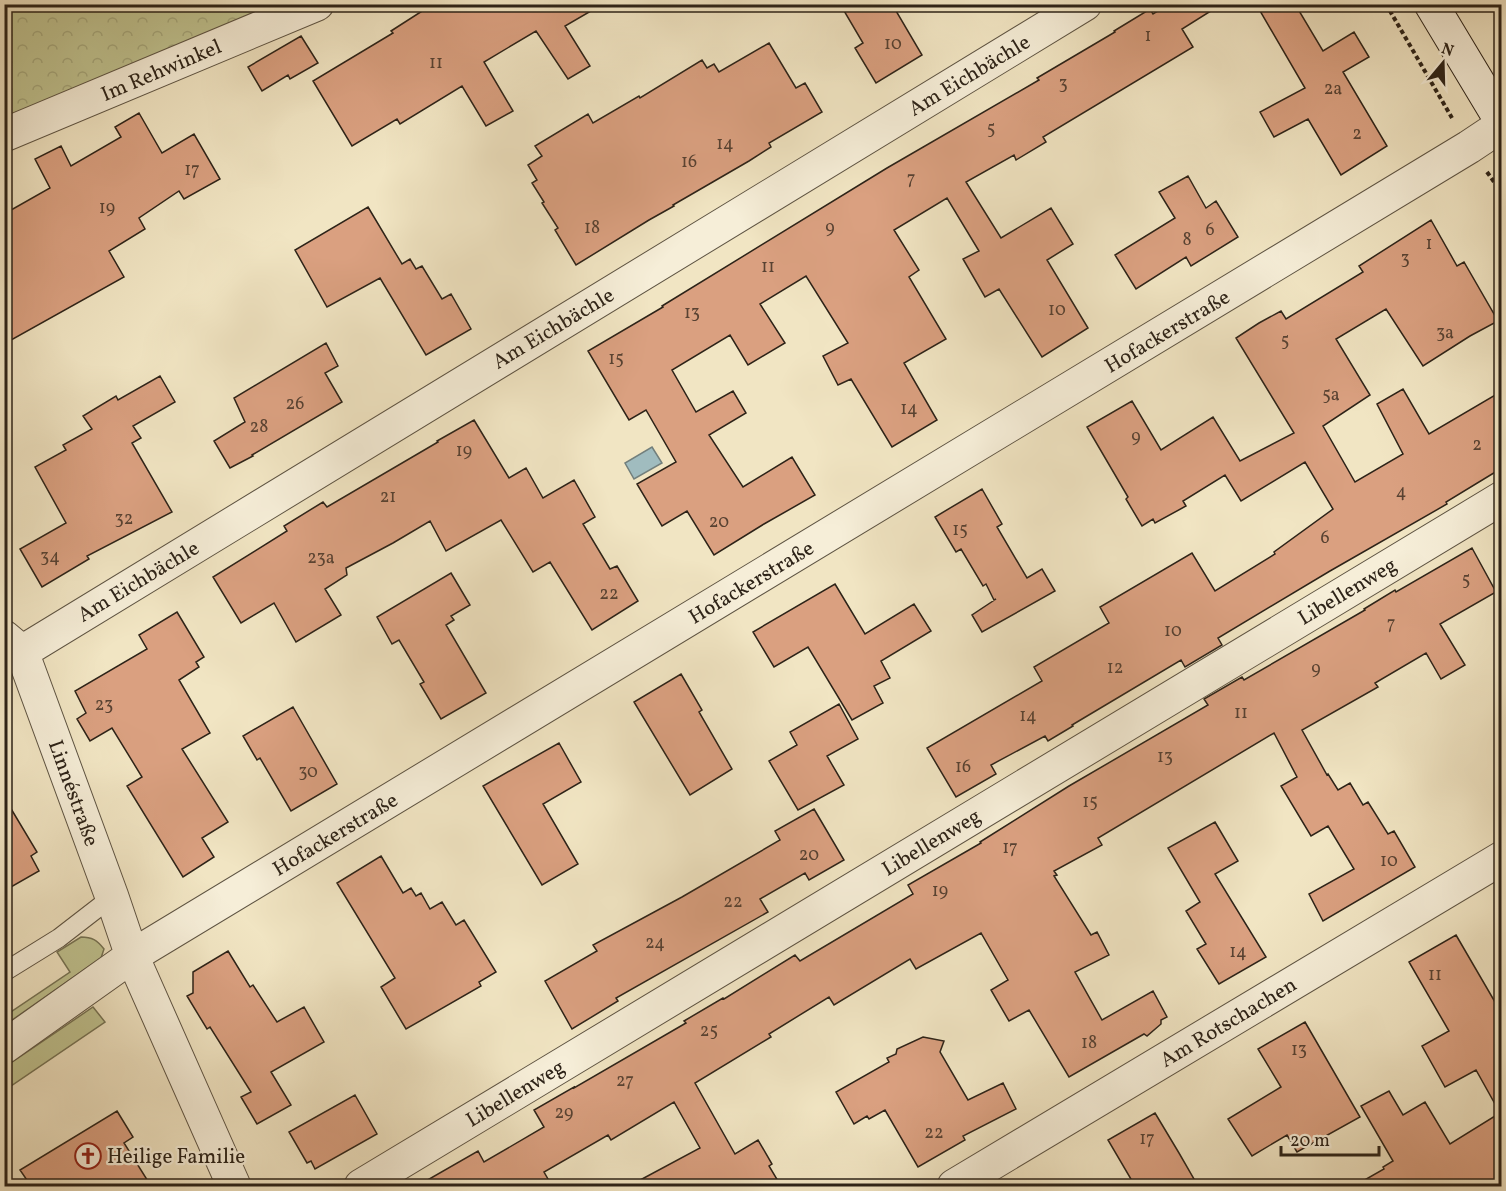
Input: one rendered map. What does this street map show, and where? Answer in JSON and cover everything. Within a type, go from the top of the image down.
[{"type":"street","name":"Im Rehwinkel","points":[[4,135],[317,4]]},
{"type":"street","name":"Am Eichbächle","points":[[13,645],[1085,4]]},
{"type":"street","points":[[1431,4],[1502,124]]},
{"type":"street","name":"Hofackerstraße","points":[[4,1047],[132,956],[1470,147],[1502,124]]},
{"type":"street","name":"Libellenweg","points":[[361,1186],[1502,498]]},
{"type":"street","name":"Linnéstraße","points":[[13,645],[112,897],[132,956],[234,1186]]},
{"type":"street","name":"Am Rotschachen","points":[[954,1186],[1502,858]]},
{"type":"lane","points":[[4,972],[58,938],[112,897]]},
{"type":"path","points":[[1386,4],[1470,147],[1502,193]]},
{"type":"green space","points":[[5,5],[281,5],[5,117]]},
{"type":"green space","points":[[81,937],[97,941],[104,949],[101,958],[5,1025],[5,1016],[70,972],[57,952]]},
{"type":"green space","points":[[93,1007],[105,1022],[5,1090],[5,1067]]},
{"type":"water","points":[[652,447],[662,463],[634,479],[625,463]]},
{"type":"building","points":[[433,4],[603,4],[565,26],[590,66],[568,79],[536,31],[484,62],[513,111],[486,126],[462,86],[400,124],[397,119],[352,146],[313,81],[393,33],[391,31]]},
{"type":"building","points":[[840,4],[892,4],[922,55],[876,83],[855,48],[863,43]]},
{"type":"building","points":[[1169,4],[1222,4],[1182,29],[1193,47],[1043,137],[1046,142],[1016,160],[1014,155],[966,182],[1001,238],[1051,208],[1073,244],[1047,260],[1088,328],[1042,357],[999,289],[985,297],[963,259],[979,251],[947,198],[894,230],[919,270],[909,277],[946,339],[904,363],[937,420],[892,447],[851,379],[838,385],[823,356],[848,343],[806,276],[760,304],[785,343],[748,365],[730,335],[672,370],[696,412],[733,391],[746,413],[709,435],[743,487],[792,457],[815,495],[714,555],[687,511],[662,526],[637,484],[676,462],[646,410],[629,420],[588,351],[887,168],[1039,80],[1037,78],[1150,9],[1153,14]]},
{"type":"building","points":[[1256,4],[1295,4],[1323,51],[1354,32],[1369,57],[1343,72],[1387,146],[1341,175],[1308,119],[1274,137],[1260,112],[1305,88]]},
{"type":"building","points":[[301,36],[318,63],[290,79],[288,75],[262,91],[248,67]]},
{"type":"building","points":[[769,43],[796,88],[805,83],[822,112],[769,143],[771,147],[749,161],[576,265],[555,230],[558,228],[532,183],[537,180],[528,165],[542,156],[535,146],[588,114],[593,123],[639,96],[640,98],[702,60],[707,68],[714,64],[719,72]]},
{"type":"building","points":[[139,113],[162,153],[194,134],[220,179],[184,199],[179,191],[139,218],[145,229],[109,251],[124,277],[4,344],[4,214],[50,188],[35,159],[61,146],[71,166],[121,137],[115,127]]},
{"type":"building","points":[[1188,176],[1206,208],[1216,201],[1238,237],[1191,266],[1186,257],[1136,289],[1115,255],[1175,218],[1159,192]]},
{"type":"building","points":[[368,207],[402,264],[410,259],[416,269],[422,266],[442,299],[451,294],[471,329],[426,355],[380,278],[327,307],[295,250]]},
{"type":"building","points":[[1431,220],[1457,266],[1464,262],[1498,321],[1423,366],[1386,309],[1336,339],[1370,395],[1323,426],[1355,482],[1403,454],[1377,404],[1403,389],[1429,434],[1502,391],[1502,468],[1446,502],[1447,504],[1218,638],[1222,645],[1185,667],[1181,660],[1048,741],[1045,736],[991,765],[996,774],[956,797],[927,748],[1042,681],[1034,667],[1109,623],[1100,607],[1192,553],[1215,591],[1275,554],[1274,552],[1333,509],[1305,462],[1241,501],[1225,475],[1183,501],[1186,506],[1155,523],[1153,519],[1142,526],[1126,499],[1128,497],[1087,427],[1132,401],[1161,450],[1213,417],[1240,461],[1294,433],[1236,338],[1281,311],[1286,319],[1363,272],[1359,266]]},
{"type":"building","points":[[326,343],[338,366],[325,373],[342,402],[230,468],[214,441],[245,422],[234,398]]},
{"type":"building","points":[[160,376],[175,402],[133,426],[141,438],[132,443],[172,512],[87,556],[89,559],[42,587],[20,549],[66,523],[35,467],[66,450],[63,445],[92,429],[83,416],[116,396],[118,400]]},
{"type":"building","points":[[474,420],[509,478],[526,468],[543,498],[574,480],[595,517],[583,524],[610,569],[617,566],[638,601],[592,630],[550,562],[533,572],[501,520],[446,551],[430,521],[346,568],[347,575],[325,589],[341,615],[296,642],[274,603],[241,623],[213,577],[287,531],[284,526],[323,502],[327,507]]},
{"type":"building","points":[[982,489],[1002,524],[997,527],[1027,578],[1042,569],[1055,591],[982,632],[972,615],[996,599],[994,600],[986,584],[983,586],[961,549],[956,552],[935,517]]},
{"type":"building","points":[[1472,548],[1496,592],[1440,624],[1465,665],[1441,679],[1426,653],[1375,683],[1378,687],[1302,730],[1338,790],[1350,783],[1363,805],[1368,802],[1388,834],[1394,831],[1415,867],[1323,921],[1309,894],[1354,869],[1328,826],[1311,836],[1281,786],[1297,777],[1274,733],[1098,838],[1102,845],[1054,871],[1057,875],[1054,876],[1091,935],[1097,932],[1109,955],[1075,972],[1102,1020],[1153,991],[1167,1017],[1161,1020],[1161,1024],[1147,1036],[1144,1034],[1069,1077],[1029,1010],[1009,1021],[991,990],[1008,980],[981,933],[916,969],[910,959],[834,1005],[829,997],[769,1034],[771,1037],[695,1083],[735,1154],[758,1140],[781,1186],[629,1186],[700,1148],[674,1102],[611,1140],[608,1135],[544,1172],[552,1186],[417,1186],[478,1151],[484,1162],[544,1127],[534,1110],[686,1023],[684,1021],[795,955],[800,961],[913,894],[908,885],[981,843],[1069,786],[1208,705],[1204,699],[1242,677],[1244,680],[1365,610],[1395,590],[1396,592]]},
{"type":"building","points":[[451,573],[470,605],[451,616],[454,620],[446,625],[486,693],[441,719],[420,684],[424,682],[399,640],[392,644],[377,617]]},
{"type":"building","points":[[835,584],[865,634],[914,604],[931,631],[881,661],[890,678],[874,686],[883,703],[852,720],[808,647],[774,667],[753,632]]},
{"type":"building","points":[[177,612],[204,657],[196,662],[199,667],[179,680],[210,733],[182,749],[228,822],[202,838],[214,857],[183,877],[127,786],[142,777],[112,728],[90,741],[77,719],[86,713],[75,691],[147,649],[139,635]]},
{"type":"building","points":[[681,674],[702,710],[699,712],[732,769],[690,795],[634,702]]},
{"type":"building","points":[[839,704],[858,739],[827,756],[844,785],[798,810],[769,761],[797,745],[790,732]]},
{"type":"building","points":[[293,707],[337,784],[291,811],[260,758],[257,760],[243,736]]},
{"type":"building","points":[[559,743],[581,782],[543,804],[578,864],[542,885],[483,786]]},
{"type":"building","points":[[4,797],[37,852],[31,856],[39,871],[4,891]]},
{"type":"building","points":[[814,809],[844,860],[809,880],[805,873],[760,899],[768,912],[616,998],[618,1001],[572,1029],[545,981],[597,951],[593,945],[780,840],[775,831]]},
{"type":"building","points":[[1215,822],[1238,861],[1215,874],[1266,957],[1219,984],[1197,949],[1206,944],[1186,911],[1200,902],[1168,848]]},
{"type":"building","points":[[381,856],[403,893],[411,888],[416,896],[421,893],[430,909],[442,902],[456,925],[464,920],[496,972],[479,982],[481,986],[406,1029],[381,987],[395,978],[337,883]]},
{"type":"building","points":[[1456,935],[1502,1014],[1502,1186],[1354,1186],[1384,1169],[1383,1167],[1393,1161],[1361,1106],[1389,1091],[1403,1115],[1425,1102],[1450,1144],[1500,1113],[1476,1070],[1445,1087],[1422,1046],[1449,1031],[1409,962]]},
{"type":"building","points":[[228,951],[250,987],[253,985],[277,1022],[304,1007],[324,1042],[271,1072],[291,1105],[257,1124],[241,1097],[251,1092],[210,1027],[207,1029],[187,996],[193,993],[193,972]]},
{"type":"building","points":[[1305,1022],[1360,1117],[1297,1152],[1287,1135],[1252,1156],[1228,1119],[1281,1087],[1258,1049]]},
{"type":"building","points":[[923,1037],[944,1041],[940,1052],[968,1100],[1003,1083],[1016,1109],[963,1136],[965,1140],[918,1167],[885,1110],[869,1119],[867,1116],[854,1124],[836,1092],[889,1062],[887,1058],[896,1054],[897,1049]]},
{"type":"building","points":[[355,1095],[377,1134],[315,1169],[311,1161],[307,1163],[289,1132]]},
{"type":"building","name":"Heilige Familie","points":[[117,1111],[133,1137],[124,1143],[151,1186],[31,1186],[20,1170]]},
{"type":"building","points":[[1155,1113],[1198,1186],[1135,1186],[1108,1140]]},
{"type":"place","name":"Heilige Familie","points":[[88,1156]]}]
